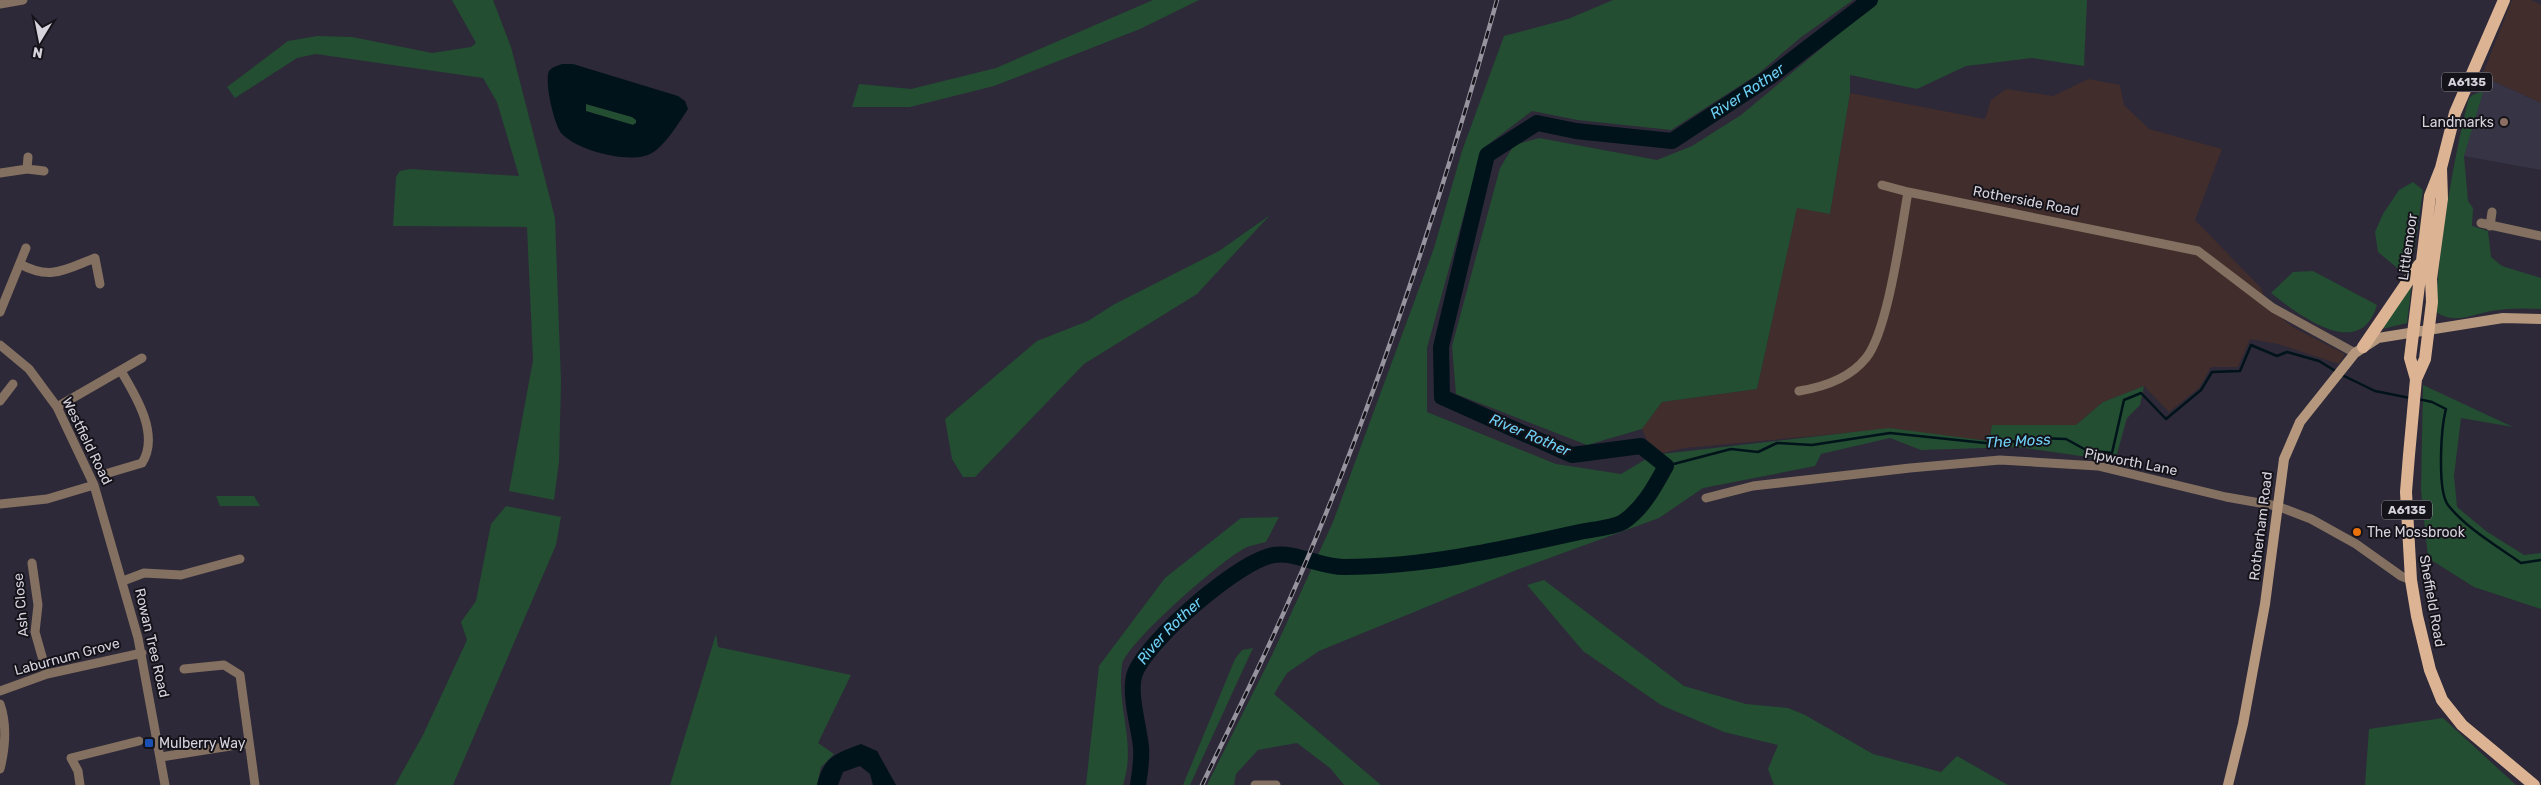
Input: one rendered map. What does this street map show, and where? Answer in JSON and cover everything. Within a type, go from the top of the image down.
[{"type":"main road","name":"Littlemoor","points":[[2413,332],[2430,196],[2441,168],[2454,113],[2504,0]]},
{"type":"main road","name":"Littlemoor","points":[[2429,329],[2431,279],[2442,199],[2441,168]]},
{"type":"main road","points":[[2359,350],[2421,261]]},
{"type":"main road","name":"A6135","points":[[2413,332],[2421,321],[2431,279]]},
{"type":"main road","name":"Rotherham Road","points":[[2228,785],[2243,724],[2265,604],[2284,459],[2294,433],[2307,412],[2359,350],[2378,338],[2503,318],[2541,319]]},
{"type":"main road","name":"A6135","points":[[2416,379],[2417,352],[2421,339],[2429,329]]},
{"type":"main road","name":"Sheffield Road","points":[[2413,332],[2410,358],[2416,379],[2406,492],[2411,580],[2417,616],[2430,670],[2442,700],[2462,726],[2534,785]]},
{"type":"street","points":[[0,4],[23,0]]},
{"type":"street","points":[[28,157],[28,170]]},
{"type":"street","points":[[0,173],[28,170],[44,171]]},
{"type":"street","name":"Rotherside Road","points":[[1882,185],[1908,192],[2198,251],[2272,308],[2359,350]]},
{"type":"street","points":[[1799,391],[1814,389],[1840,379],[1854,370],[1871,352],[1881,330],[1908,192]]},
{"type":"street","points":[[2490,226],[2492,212]]},
{"type":"street","points":[[2481,223],[2541,236]]},
{"type":"street","points":[[0,312],[26,248]]},
{"type":"street","points":[[20,264],[31,270],[54,274],[95,258],[100,284]]},
{"type":"street","name":"Westfield Road","points":[[0,346],[29,369],[58,407],[94,485],[102,509]]},
{"type":"street","points":[[58,407],[142,358]]},
{"type":"street","points":[[105,474],[142,462],[150,448],[142,412],[121,371]]},
{"type":"street","points":[[0,401],[14,384]]},
{"type":"street","name":"Pipworth Lane","points":[[1706,498],[1753,486],[2000,460],[2098,466],[2226,497],[2277,506],[2311,519],[2356,544],[2400,576],[2411,580]]},
{"type":"street","points":[[0,504],[47,499],[94,485]]},
{"type":"street","name":"Rowan Tree Road","points":[[102,509],[142,653],[165,785]]},
{"type":"street","points":[[123,581],[144,573],[181,576],[240,559]]},
{"type":"street","name":"Ash Close","points":[[32,563],[38,605],[35,632],[47,674]]},
{"type":"street","name":"Laburnum Grove","points":[[0,691],[47,674],[142,653]]},
{"type":"street","points":[[184,669],[224,665],[240,675],[255,785]]},
{"type":"street","points":[[0,704],[4,716],[4,754],[0,769]]},
{"type":"street","points":[[80,785],[78,771],[72,758],[139,741]]},
{"type":"street","points":[[161,757],[249,743]]},
{"type":"street","points":[[1255,785],[1276,785]]},
{"type":"shaded area","points":[[2512,0],[2531,0],[2541,5],[2541,103],[2482,76]]},
{"type":"shaded area","points":[[562,64],[573,64],[678,96],[685,101],[688,109],[667,139],[652,153],[643,156],[619,157],[592,151],[580,146],[562,134],[556,122],[549,93],[548,76],[550,70]],"holes":[[[586,104],[632,117],[636,120],[636,123],[633,125],[586,111]]]},
{"type":"shaded area","name":"Landmarks","points":[[2482,76],[2541,103],[2541,170],[2458,155]]},
{"type":"shaded area","points":[[2088,79],[2120,85],[2124,105],[2149,129],[2222,149],[2195,220],[2261,288],[2268,307],[2294,328],[2345,354],[2339,364],[2278,344],[2250,339],[2238,367],[2211,367],[2199,388],[2169,412],[2144,386],[2103,402],[2076,425],[1992,425],[1989,441],[1889,429],[1685,448],[1653,455],[1642,429],[1662,402],[1757,389],[1797,207],[1830,214],[1850,93],[1985,119],[1991,100],[2006,89],[2053,96]]},
{"type":"shaded area","points":[[861,744],[877,751],[896,785],[873,785],[870,774],[860,766],[843,772],[838,785],[817,785],[823,768],[832,757]]},
{"type":"green space","points":[[452,0],[493,0],[511,47],[555,218],[561,382],[559,462],[554,500],[509,491],[533,360],[527,227],[393,226],[396,177],[400,171],[410,169],[519,176],[497,102],[483,78],[316,54],[297,58],[235,98],[227,87],[288,41],[317,36],[352,37],[432,53],[471,47],[476,43]]},
{"type":"green space","points":[[1153,0],[1199,0],[1140,29],[994,86],[910,107],[852,107],[859,84],[911,89],[996,68]]},
{"type":"green space","points":[[1613,0],[1853,0],[1800,38],[1758,74],[1671,130],[1578,120],[1532,111],[1482,149],[1427,348],[1427,412],[1556,464],[1621,474],[1653,455],[1889,428],[1989,441],[1992,425],[2076,425],[2103,402],[2144,386],[2140,405],[2127,418],[2115,461],[2018,447],[1921,450],[1890,438],[1821,454],[1815,466],[1703,488],[1659,518],[1514,571],[1319,651],[1287,673],[1274,694],[1381,785],[1344,785],[1330,768],[1297,743],[1258,750],[1236,774],[1234,785],[1207,785],[1272,655],[1333,522],[1434,248],[1462,151],[1504,36],[1568,19]]},
{"type":"green space","points":[[1874,0],[2087,0],[2084,66],[2032,58],[1966,66],[1917,89],[1850,75],[1850,93],[1830,214],[1797,208],[1757,389],[1662,402],[1642,429],[1587,445],[1456,394],[1452,346],[1500,168],[1514,145],[1539,138],[1657,160],[1692,146],[1741,115],[1858,18]]},
{"type":"green space","points":[[2483,92],[2464,156],[2468,201],[2473,208],[2472,226],[2488,231],[2491,257],[2502,266],[2541,278],[2541,309],[2503,309],[2455,318],[2435,311],[2440,259],[2456,156],[2468,102],[2472,96]]},
{"type":"green space","points":[[586,104],[632,117],[637,120],[636,123],[633,125],[585,111]]},
{"type":"green space","points":[[2413,182],[2423,190],[2414,252],[2402,272],[2378,252],[2375,232],[2383,214],[2399,190]]},
{"type":"green space","points":[[1270,215],[1197,294],[1084,364],[975,477],[963,477],[952,459],[945,419],[1037,341],[1088,321],[1113,305],[1219,251]]},
{"type":"green space","points":[[2313,271],[2377,305],[2369,322],[2357,331],[2343,332],[2328,329],[2297,312],[2271,293],[2293,272]]},
{"type":"green space","points":[[2412,282],[2407,323],[2378,330]]},
{"type":"green space","points":[[2423,385],[2513,427],[2461,418],[2454,476],[2457,507],[2486,531],[2524,555],[2541,553],[2541,609],[2474,587],[2428,558],[2421,490]]},
{"type":"green space","points":[[216,496],[254,496],[260,506],[220,506]]},
{"type":"green space","points":[[506,506],[561,517],[556,545],[453,785],[395,785],[423,735],[467,640],[461,622],[476,601],[491,524]]},
{"type":"green space","points":[[1279,517],[1266,542],[1245,548],[1197,584],[1139,639],[1127,654],[1122,665],[1121,681],[1128,754],[1123,785],[1086,785],[1099,666],[1165,578],[1241,518]]},
{"type":"green space","points":[[1544,580],[1684,686],[1746,704],[1788,708],[1805,715],[1873,754],[1941,772],[1957,756],[2008,785],[1774,785],[1768,769],[1778,745],[1724,732],[1661,705],[1583,651],[1527,585]]},
{"type":"green space","points":[[716,634],[718,647],[851,675],[818,743],[834,754],[821,767],[817,785],[670,785]]},
{"type":"green space","points":[[1253,648],[1190,785],[1183,785],[1235,659],[1242,650]]},
{"type":"green space","points":[[2443,718],[2516,785],[2365,785],[2369,729]]},
{"type":"waterway","name":"River Rother","points":[[1138,785],[1141,752],[1133,699],[1135,673],[1157,641],[1175,622],[1218,586],[1259,560],[1274,555],[1283,555],[1300,557],[1326,565],[1344,567],[1431,561],[1613,526],[1623,522],[1637,511],[1648,497],[1666,466],[1641,446],[1572,455],[1442,397],[1441,347],[1487,155],[1537,123],[1576,131],[1672,141],[1771,76],[1870,0]]},
{"type":"waterway","name":"The Moss","points":[[1666,466],[1731,449],[1758,452],[1777,443],[1812,445],[1890,433],[1995,444],[2038,438],[2066,439],[2086,450],[2112,453],[2124,400],[2141,393],[2166,419],[2201,390],[2212,372],[2240,371],[2251,345],[2277,356],[2287,352],[2319,361],[2337,372]]},
{"type":"waterway","name":"The Moss","points":[[2342,375],[2375,391],[2410,398]]},
{"type":"waterway","name":"The Moss","points":[[2418,399],[2432,402],[2446,409],[2441,473],[2442,486],[2448,505],[2464,522],[2492,544],[2521,563],[2541,560]]},
{"type":"railway","points":[[1202,785],[1293,593],[1371,398],[1438,200],[1497,0]]},
{"type":"place","name":"Landmarks","points":[[2504,122]]},
{"type":"place","name":"The Mossbrook","points":[[2357,532]]},
{"type":"place","name":"Mulberry Way","points":[[149,743]]}]
